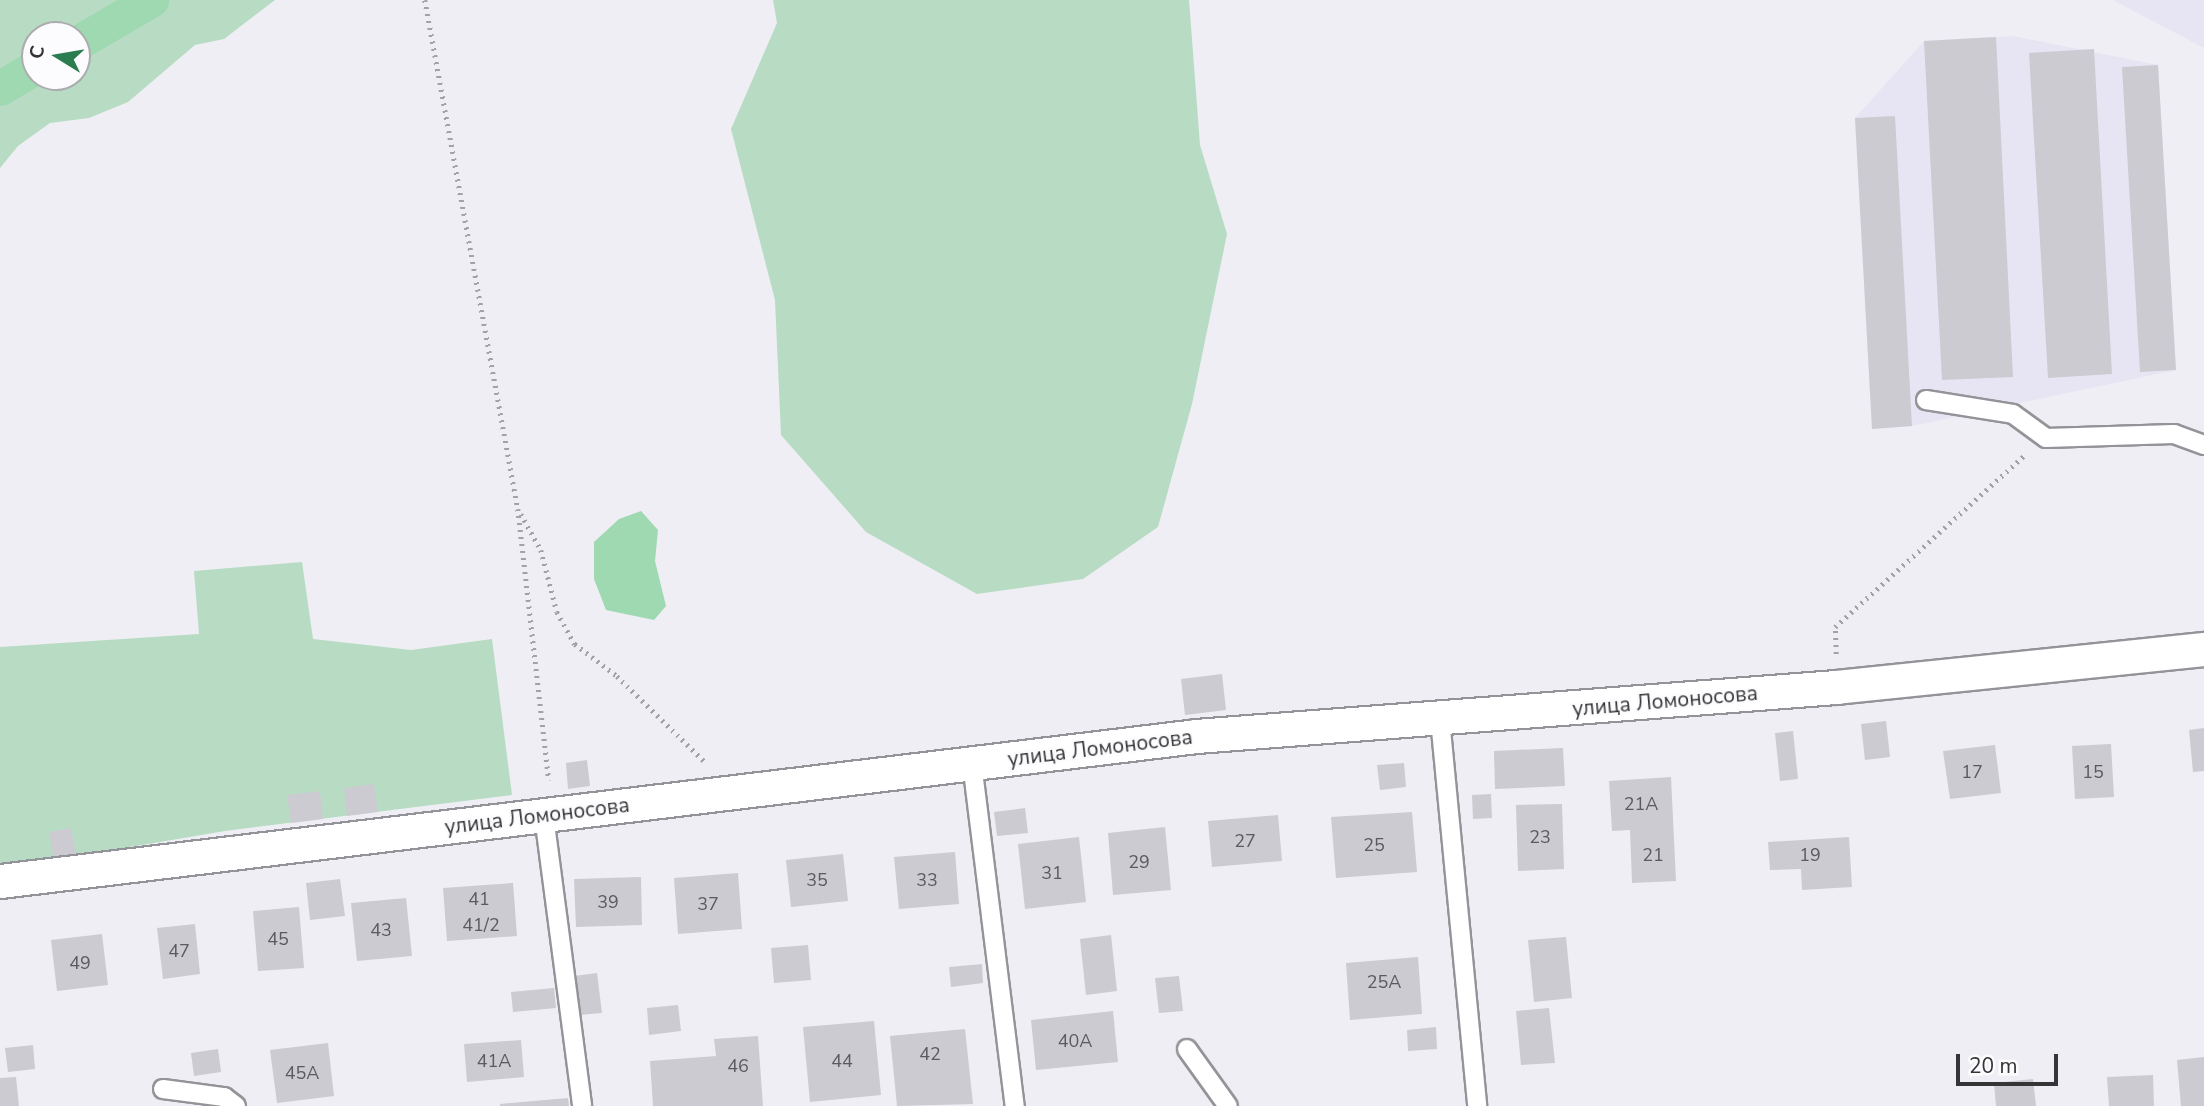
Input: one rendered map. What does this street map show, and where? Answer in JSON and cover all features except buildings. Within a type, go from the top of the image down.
[{"type":"street","name":"улица Ломоносова","points":[[0,881],[544,816],[730,790],[1196,736],[1836,687],[2204,649]]},
{"type":"lane","points":[[1926,400],[2013,414],[2046,438],[2174,435],[2204,445]]},
{"type":"lane","points":[[1440,719],[1477,1106]]},
{"type":"lane","points":[[972,763],[1015,1106]]},
{"type":"lane","points":[[544,816],[582,1106]]},
{"type":"lane","points":[[1187,1049],[1228,1106]]},
{"type":"lane","points":[[163,1089],[224,1097],[236,1106]]},
{"type":"path","points":[[425,0],[518,509],[550,788],[544,816]]},
{"type":"path","points":[[1836,687],[1835,627],[2046,438]]},
{"type":"path","points":[[518,509],[541,550],[557,612],[575,643],[645,702],[730,790]]},
{"type":"shaded area","points":[[0,0],[275,0],[224,39],[195,45],[128,102],[89,118],[50,123],[18,146],[0,168]]},
{"type":"shaded area","points":[[773,0],[1189,0],[1200,145],[1227,234],[1192,404],[1158,527],[1083,579],[977,594],[866,532],[781,435],[775,300],[731,129],[777,23]]},
{"type":"shaded area","points":[[2113,0],[2204,0],[2204,48]]},
{"type":"shaded area","points":[[2013,36],[2158,65],[2176,370],[1912,426],[1872,429],[1855,118],[1924,41]]},
{"type":"shaded area","points":[[641,511],[658,530],[655,561],[666,606],[654,620],[606,610],[594,579],[594,542],[619,519]]},
{"type":"shaded area","points":[[302,562],[313,639],[411,650],[492,639],[512,795],[225,831],[0,869],[0,647],[199,634],[194,571]]},
{"type":"waterway","points":[[91,35],[151,0]]},
{"type":"waterway","points":[[0,88],[21,75]]}]
